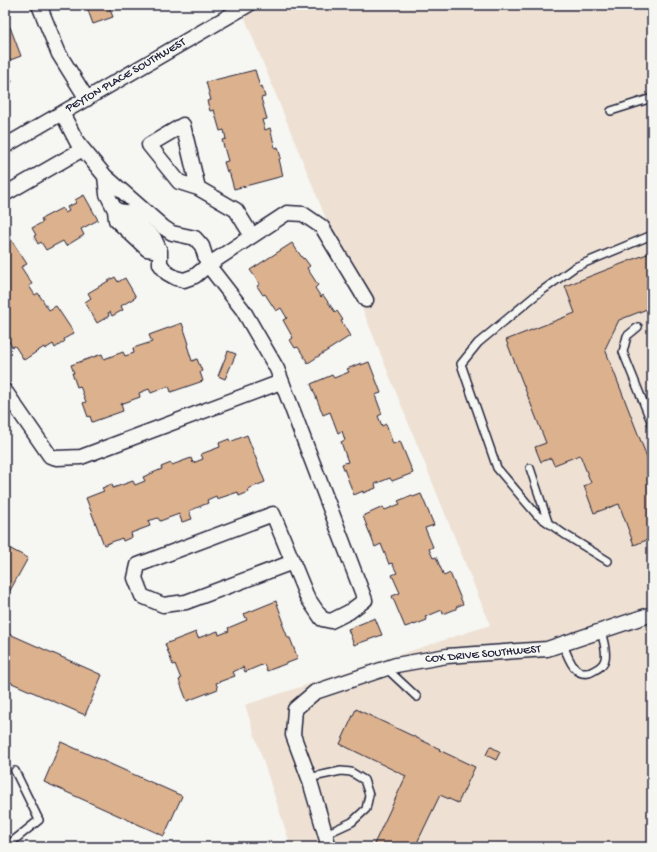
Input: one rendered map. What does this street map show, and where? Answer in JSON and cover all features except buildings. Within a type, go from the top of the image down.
[{"type":"street","points":[[39,5],[59,54],[86,99]]},
{"type":"street","name":"PEYTON PLACE SOUTHWEST","points":[[5,146],[248,5]]},
{"type":"street","points":[[62,113],[77,142],[105,176],[135,220],[147,249],[160,251]]},
{"type":"street","points":[[5,194],[83,149]]},
{"type":"street","points":[[105,176],[107,194],[115,210],[116,220],[135,220],[163,227],[172,232],[195,238],[202,246],[208,265],[242,310],[277,370],[365,600],[349,612],[331,621],[322,619],[307,597],[293,562],[272,514],[138,565],[135,578],[142,596],[162,605],[186,602],[293,562]]},
{"type":"street","points":[[198,188],[236,210],[252,236]]},
{"type":"street","points":[[135,220],[154,238],[160,251],[160,264],[167,273],[184,280],[195,276],[208,265],[286,213],[303,214],[322,227],[366,300]]},
{"type":"street","points":[[154,238],[163,227]]},
{"type":"street","points":[[5,391],[50,456],[57,458],[81,457],[281,382]]},
{"type":"street","name":"COX DRIVE SOUTHWEST","points":[[327,841],[293,735],[295,709],[315,692],[396,665],[447,656],[547,649],[652,614]]},
{"type":"lane","points":[[611,111],[652,98]]},
{"type":"lane","points":[[608,561],[537,515],[497,468],[461,364],[478,343],[536,295],[575,267],[652,235]]},
{"type":"lane","points":[[638,327],[627,336],[623,352],[652,424]]},
{"type":"lane","points":[[530,468],[548,522]]},
{"type":"lane","points":[[563,644],[568,659],[576,670],[583,673],[592,672],[600,667],[605,660],[606,649],[601,631]]},
{"type":"lane","points":[[387,669],[418,697]]},
{"type":"lane","points":[[13,841],[39,820],[15,771]]},
{"type":"lane","points":[[308,778],[341,771],[351,772],[364,780],[370,795],[366,809],[327,841]]},
{"type":"shaded area","points":[[652,5],[652,847],[291,847],[245,705],[490,625],[240,6]]}]
